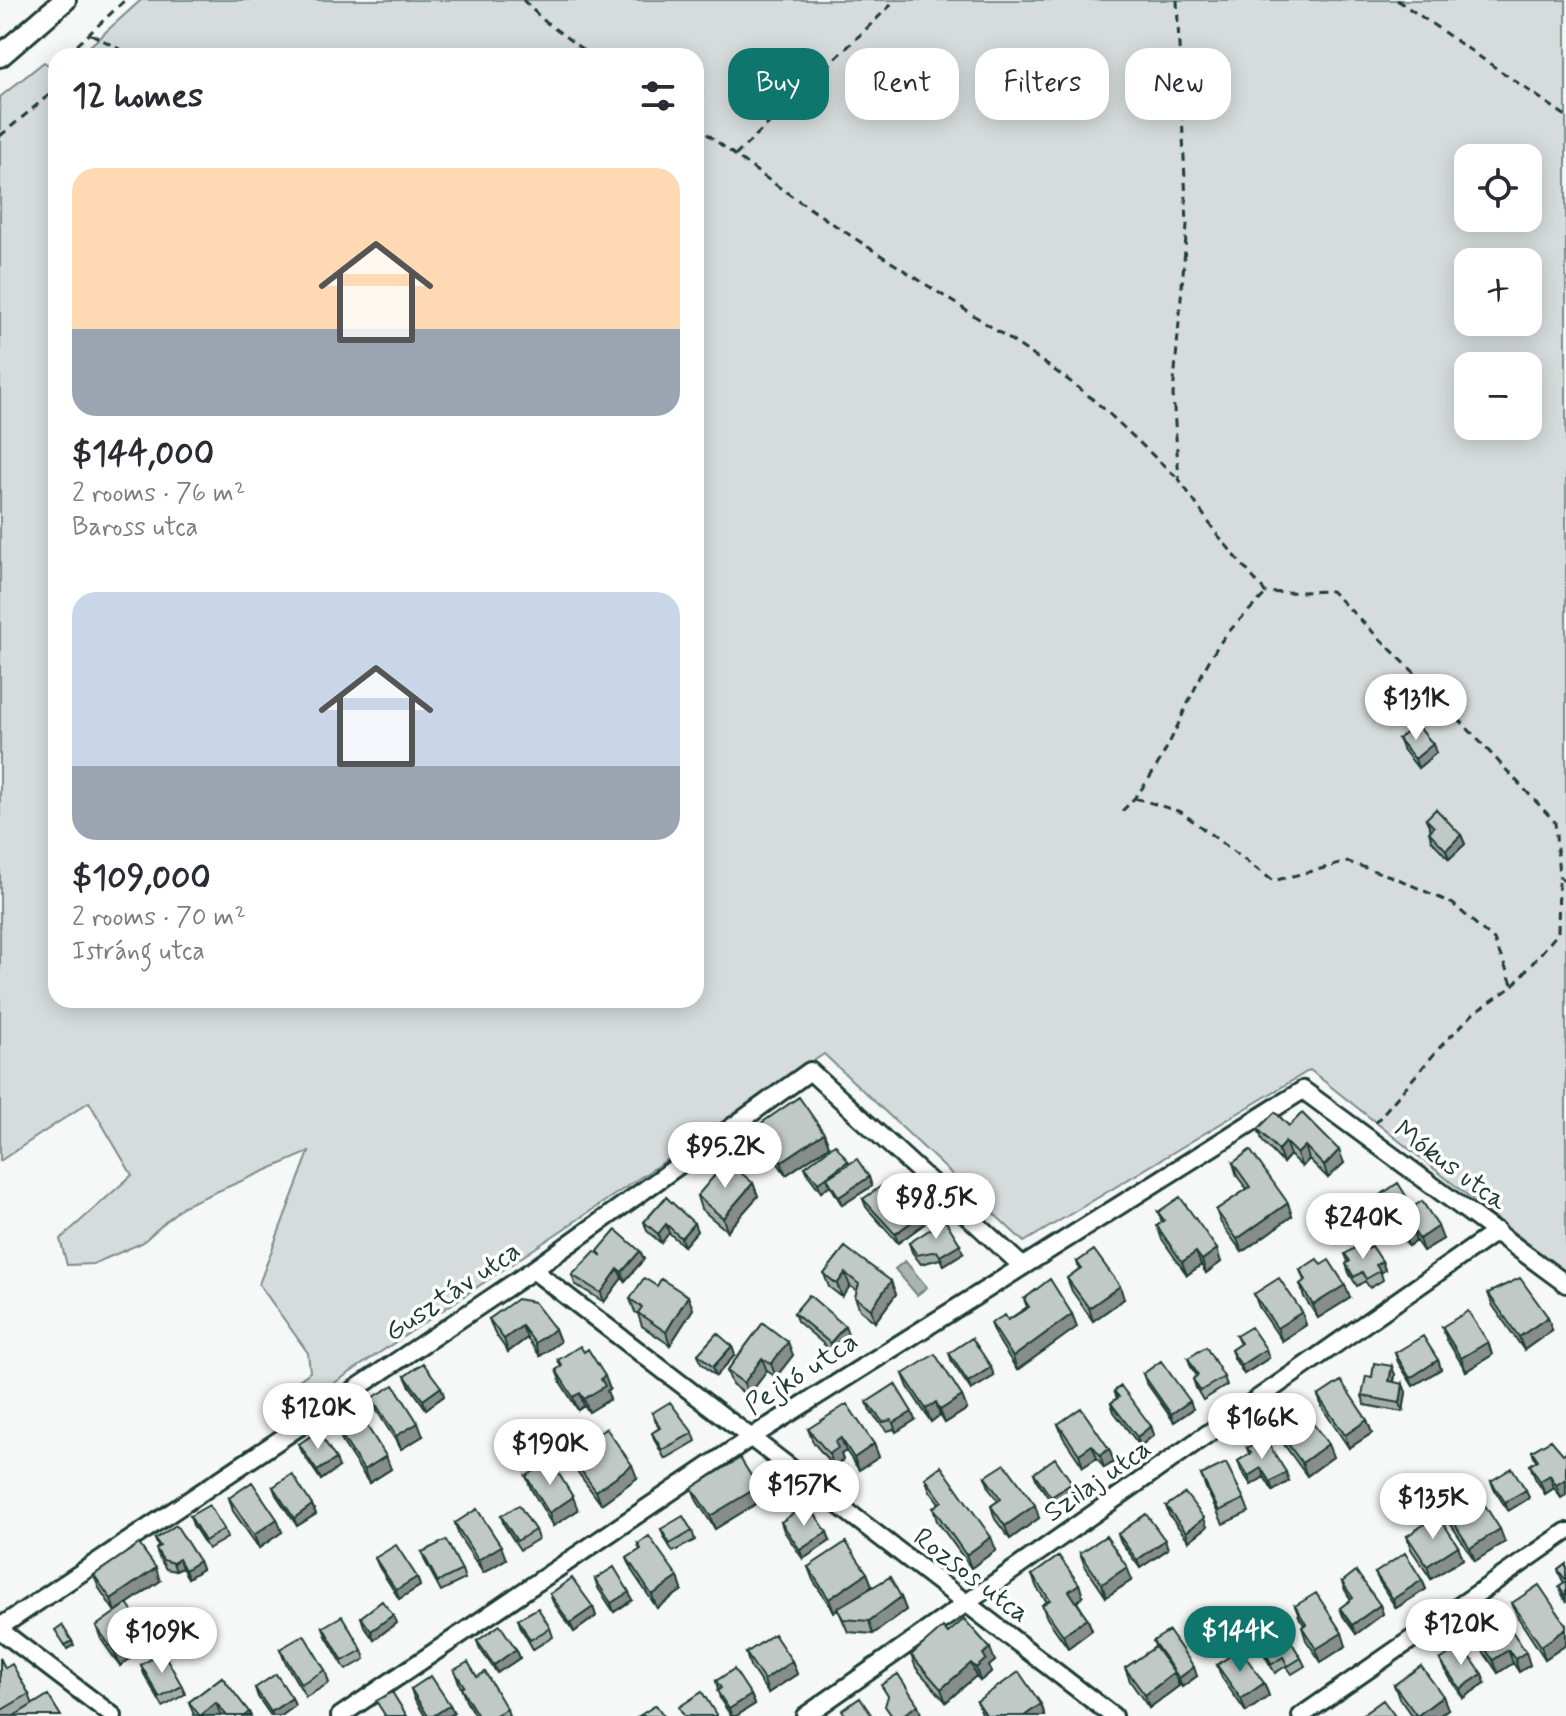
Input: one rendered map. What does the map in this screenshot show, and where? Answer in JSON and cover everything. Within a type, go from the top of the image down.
[{"type":"main road","points":[[0,56],[65,0]]},
{"type":"street","name":"Gusztáv utca","points":[[0,1628],[533,1270],[810,1071],[1021,1265]]},
{"type":"street","name":"Mókus utca","points":[[1303,1090],[1566,1284]]},
{"type":"street","name":"Pejkó utca","points":[[340,1716],[750,1438],[1303,1090]]},
{"type":"street","name":"Szilaj utca","points":[[805,1716],[1497,1231]]},
{"type":"street","name":"Rozsos utca","points":[[533,1270],[966,1606],[1113,1716]]},
{"type":"street","points":[[1301,1716],[1566,1532]]},
{"type":"street","points":[[0,1628],[113,1716]]},
{"type":"path","points":[[75,48],[125,0]]},
{"type":"path","points":[[523,0],[580,48]]},
{"type":"path","points":[[735,156],[896,0]]},
{"type":"path","points":[[1177,0],[1187,225],[1173,395],[1179,479]]},
{"type":"path","points":[[1397,0],[1566,116]]},
{"type":"path","points":[[91,34],[118,48]]},
{"type":"path","points":[[0,136],[48,96]]},
{"type":"path","points":[[704,131],[735,156],[1073,383],[1179,479],[1216,533],[1266,593]]},
{"type":"path","points":[[1122,811],[1135,798],[1216,648],[1266,593],[1331,591],[1426,684],[1555,822],[1559,876],[1558,933],[1513,986],[1474,1013],[1365,1135]]},
{"type":"path","points":[[1135,798],[1181,812],[1273,881],[1348,862],[1396,878],[1453,904],[1494,940],[1513,986]]},
{"type":"path","points":[[1559,876],[1566,883]]},
{"type":"shaded area","points":[[141,0],[1566,0],[1566,1274],[1310,1070],[1024,1242],[824,1054],[309,1400],[291,1386],[310,1372],[308,1353],[259,1284],[309,1152],[183,1206],[142,1243],[93,1264],[67,1265],[60,1239],[132,1175],[89,1102],[0,1161],[0,97],[44,62],[48,65],[48,1008],[704,1008],[704,48],[88,48]]},
{"type":"shaded area","points":[[905,1261],[927,1287],[917,1295],[895,1269]]},
{"type":"building","points":[[1416,724],[1433,744],[1415,759],[1398,739]]},
{"type":"building","points":[[1436,809],[1461,835],[1446,850],[1429,832],[1434,827],[1426,819]]},
{"type":"building","points":[[799,1097],[824,1133],[781,1162],[757,1126]]},
{"type":"building","points":[[1275,1112],[1289,1126],[1302,1113],[1339,1150],[1324,1166],[1305,1146],[1297,1154],[1285,1142],[1278,1150],[1258,1129]]},
{"type":"building","points":[[835,1144],[848,1161],[818,1183],[805,1167]]},
{"type":"building","points":[[1250,1150],[1288,1203],[1237,1239],[1216,1210],[1250,1187],[1233,1163]]},
{"type":"building","points":[[857,1159],[869,1177],[839,1197],[827,1178]]},
{"type":"building","points":[[727,1161],[753,1183],[723,1218],[697,1196]]},
{"type":"building","points":[[890,1180],[921,1215],[895,1234],[863,1199]]},
{"type":"building","points":[[1398,1183],[1413,1207],[1422,1201],[1438,1226],[1419,1239],[1412,1228],[1404,1233],[1395,1220],[1387,1225],[1379,1212],[1387,1207],[1379,1196]]},
{"type":"building","points":[[666,1197],[694,1223],[681,1238],[666,1224],[658,1234],[644,1222]]},
{"type":"building","points":[[1180,1197],[1217,1249],[1202,1260],[1196,1252],[1182,1262],[1157,1226],[1164,1220],[1158,1212]]},
{"type":"building","points":[[945,1220],[960,1244],[940,1256],[937,1251],[917,1255],[909,1243]]},
{"type":"building","points":[[616,1230],[640,1251],[622,1272],[618,1269],[601,1293],[572,1275],[595,1251],[602,1256],[598,1251]]},
{"type":"building","points":[[1364,1242],[1368,1249],[1372,1246],[1382,1261],[1376,1265],[1380,1271],[1366,1279],[1362,1272],[1354,1277],[1346,1264],[1350,1261],[1345,1254]]},
{"type":"building","points":[[845,1247],[891,1281],[871,1309],[855,1297],[859,1284],[845,1273],[837,1284],[824,1274]]},
{"type":"building","points":[[1094,1250],[1120,1286],[1089,1308],[1067,1278],[1081,1268],[1077,1262]]},
{"type":"building","points":[[1317,1259],[1321,1265],[1329,1260],[1345,1285],[1313,1305],[1300,1284],[1306,1280],[1300,1270]]},
{"type":"building","points":[[644,1278],[657,1286],[661,1279],[688,1296],[666,1332],[638,1313],[642,1307],[630,1299]]},
{"type":"building","points":[[1279,1278],[1302,1312],[1277,1328],[1254,1294]]},
{"type":"building","points":[[1520,1278],[1548,1317],[1519,1337],[1488,1293]]},
{"type":"building","points":[[1050,1279],[1072,1314],[1013,1357],[991,1323],[1005,1315],[1008,1320],[1029,1307],[1024,1299]]},
{"type":"building","points":[[809,1295],[845,1326],[830,1343],[794,1313]]},
{"type":"building","points":[[517,1299],[534,1302],[555,1329],[535,1343],[522,1326],[504,1339],[489,1319]]},
{"type":"building","points":[[1468,1311],[1488,1342],[1461,1358],[1442,1327]]},
{"type":"building","points":[[763,1323],[788,1342],[771,1364],[762,1358],[744,1383],[727,1371]]},
{"type":"building","points":[[1251,1327],[1266,1349],[1241,1365],[1231,1350],[1241,1343],[1236,1336]]},
{"type":"building","points":[[717,1333],[732,1346],[713,1367],[698,1354]]},
{"type":"building","points":[[1423,1336],[1438,1360],[1410,1378],[1395,1353]]},
{"type":"building","points":[[972,1338],[991,1367],[968,1382],[949,1353]]},
{"type":"building","points":[[580,1346],[584,1352],[588,1349],[605,1376],[601,1379],[605,1386],[584,1399],[580,1393],[573,1397],[556,1370],[562,1366],[558,1360]]},
{"type":"building","points":[[1206,1347],[1224,1377],[1200,1391],[1193,1379],[1198,1375],[1188,1358]]},
{"type":"building","points":[[935,1354],[962,1396],[940,1410],[936,1402],[926,1409],[903,1374]]},
{"type":"building","points":[[1161,1361],[1190,1401],[1171,1414],[1143,1374]]},
{"type":"building","points":[[423,1363],[441,1387],[423,1400],[405,1376]]},
{"type":"building","points":[[1374,1363],[1392,1366],[1389,1381],[1403,1384],[1400,1403],[1362,1396],[1366,1376],[1372,1377]]},
{"type":"building","points":[[1341,1381],[1367,1420],[1345,1435],[1318,1396]]},
{"type":"building","points":[[895,1384],[912,1412],[893,1423],[891,1420],[883,1422],[867,1402]]},
{"type":"building","points":[[394,1385],[418,1423],[396,1436],[372,1398]]},
{"type":"building","points":[[1121,1386],[1151,1426],[1137,1437],[1111,1403],[1119,1397],[1114,1391]]},
{"type":"building","points":[[670,1402],[693,1433],[662,1450],[652,1433],[660,1428],[652,1413]]},
{"type":"building","points":[[847,1404],[874,1444],[854,1458],[841,1438],[835,1442],[838,1448],[829,1454],[808,1429]]},
{"type":"building","points":[[1301,1407],[1328,1444],[1302,1463],[1275,1426]]},
{"type":"building","points":[[1081,1408],[1109,1449],[1100,1455],[1092,1445],[1079,1454],[1058,1424]]},
{"type":"building","points":[[358,1412],[386,1456],[364,1470],[338,1430],[345,1426],[343,1422]]},
{"type":"building","points":[[606,1428],[632,1465],[596,1491],[569,1454]]},
{"type":"building","points":[[318,1431],[336,1459],[317,1471],[299,1444]]},
{"type":"building","points":[[1264,1437],[1286,1472],[1270,1482],[1261,1468],[1248,1476],[1238,1461],[1251,1453],[1247,1448]]},
{"type":"building","points":[[1551,1440],[1563,1454],[1566,1452],[1566,1479],[1556,1485],[1550,1475],[1540,1481],[1530,1465],[1538,1460],[1532,1451]]},
{"type":"building","points":[[740,1458],[758,1487],[710,1516],[692,1488]]},
{"type":"building","points":[[1055,1458],[1072,1483],[1051,1497],[1034,1473]]},
{"type":"building","points":[[551,1461],[573,1497],[549,1513],[526,1476]]},
{"type":"building","points":[[1226,1463],[1244,1499],[1219,1511],[1201,1475]]},
{"type":"building","points":[[1005,1464],[1035,1505],[1005,1526],[991,1506],[1001,1499],[985,1477]]},
{"type":"building","points":[[941,1466],[991,1537],[966,1555],[933,1508],[942,1501],[925,1478]]},
{"type":"building","points":[[1512,1468],[1526,1490],[1505,1502],[1491,1481]]},
{"type":"building","points":[[292,1474],[312,1505],[294,1518],[273,1487]]},
{"type":"building","points":[[252,1482],[277,1519],[254,1535],[229,1498]]},
{"type":"building","points":[[1470,1482],[1500,1529],[1470,1548],[1440,1501]]},
{"type":"building","points":[[1185,1493],[1204,1518],[1186,1532],[1166,1506]]},
{"type":"building","points":[[209,1505],[224,1529],[205,1541],[190,1516]]},
{"type":"building","points":[[519,1505],[535,1530],[517,1541],[501,1516]]},
{"type":"building","points":[[803,1507],[807,1513],[812,1510],[827,1532],[800,1550],[781,1522]]},
{"type":"building","points":[[477,1509],[501,1546],[478,1560],[455,1523]]},
{"type":"building","points":[[1146,1514],[1165,1540],[1137,1560],[1118,1534]]},
{"type":"building","points":[[1438,1515],[1458,1546],[1427,1566],[1407,1536]]},
{"type":"building","points":[[683,1516],[692,1531],[670,1544],[661,1529]]},
{"type":"building","points":[[176,1525],[199,1561],[185,1570],[179,1559],[173,1563],[163,1560],[156,1549],[160,1546],[155,1539]]},
{"type":"building","points":[[649,1536],[678,1577],[652,1595],[627,1558],[641,1549],[638,1544]]},
{"type":"building","points":[[1106,1536],[1127,1567],[1102,1584],[1080,1553]]},
{"type":"building","points":[[446,1540],[462,1570],[438,1582],[422,1552]]},
{"type":"building","points":[[846,1542],[867,1573],[829,1599],[808,1567]]},
{"type":"building","points":[[139,1544],[156,1568],[111,1599],[94,1575]]},
{"type":"building","points":[[396,1545],[417,1577],[396,1590],[375,1558]]},
{"type":"building","points":[[1405,1553],[1422,1580],[1393,1599],[1375,1573]]},
{"type":"building","points":[[1059,1556],[1079,1584],[1069,1591],[1087,1618],[1063,1635],[1042,1605],[1050,1600],[1032,1575]]},
{"type":"building","points":[[1566,1564],[1566,1580],[1558,1570]]},
{"type":"building","points":[[614,1567],[629,1592],[611,1603],[595,1579]]},
{"type":"building","points":[[1356,1571],[1380,1605],[1352,1625],[1340,1608],[1353,1598],[1342,1582]]},
{"type":"building","points":[[890,1577],[901,1597],[869,1621],[843,1619],[837,1608]]},
{"type":"building","points":[[572,1578],[593,1607],[570,1623],[550,1594]]},
{"type":"building","points":[[1566,1582],[1566,1597],[1559,1587]]},
{"type":"building","points":[[1539,1585],[1566,1625],[1566,1629],[1541,1646],[1512,1603]]},
{"type":"building","points":[[1316,1593],[1342,1633],[1316,1649],[1302,1627],[1306,1624],[1295,1606]]},
{"type":"building","points":[[382,1601],[393,1615],[371,1631],[361,1617]]},
{"type":"building","points":[[127,1604],[146,1631],[115,1653],[96,1626]]},
{"type":"building","points":[[538,1608],[550,1628],[530,1640],[518,1619]]},
{"type":"building","points":[[1497,1609],[1526,1652],[1515,1659],[1508,1650],[1493,1660],[1473,1631],[1484,1624],[1481,1620]]},
{"type":"building","points":[[342,1616],[362,1650],[343,1661],[323,1627]]},
{"type":"building","points":[[964,1619],[990,1648],[983,1654],[986,1659],[976,1668],[971,1663],[941,1689],[911,1655],[943,1627],[948,1633]]},
{"type":"building","points":[[62,1625],[72,1641],[65,1645],[55,1630]]},
{"type":"building","points":[[500,1625],[516,1649],[494,1665],[477,1641]]},
{"type":"building","points":[[1283,1628],[1301,1658],[1288,1666],[1283,1657],[1272,1664],[1262,1648],[1272,1641],[1269,1636]]},
{"type":"building","points":[[1169,1631],[1194,1667],[1179,1678],[1153,1641]]},
{"type":"building","points":[[774,1634],[792,1661],[764,1680],[746,1653]]},
{"type":"building","points":[[304,1635],[325,1670],[301,1684],[280,1649]]},
{"type":"building","points":[[1462,1645],[1482,1674],[1460,1689],[1440,1660]]},
{"type":"building","points":[[1155,1647],[1174,1673],[1145,1695],[1125,1668]]},
{"type":"building","points":[[1240,1649],[1264,1683],[1241,1699],[1217,1665]]},
{"type":"building","points":[[163,1652],[182,1686],[160,1698],[141,1665]]},
{"type":"building","points":[[0,1658],[5,1668],[12,1664],[29,1694],[0,1711]]},
{"type":"building","points":[[468,1662],[477,1677],[485,1672],[507,1709],[494,1716],[478,1716],[454,1670]]},
{"type":"building","points":[[1421,1666],[1443,1696],[1417,1716],[1394,1685]]},
{"type":"building","points":[[734,1669],[751,1695],[729,1709],[717,1691],[721,1688],[716,1681]]},
{"type":"building","points":[[1019,1672],[1041,1704],[1024,1716],[987,1716],[977,1701]]},
{"type":"building","points":[[276,1674],[292,1698],[271,1712],[255,1688]]},
{"type":"building","points":[[898,1674],[918,1705],[901,1716],[892,1716],[885,1706],[888,1696],[881,1685]]},
{"type":"building","points":[[431,1676],[450,1705],[428,1716],[411,1689]]},
{"type":"building","points":[[222,1677],[249,1712],[244,1716],[227,1716],[216,1703],[200,1716],[189,1702]]},
{"type":"building","points":[[392,1692],[407,1716],[384,1716],[376,1701]]},
{"type":"building","points":[[702,1692],[717,1716],[684,1716],[679,1707]]},
{"type":"building","points":[[48,1695],[61,1716],[14,1716]]},
{"type":"building","points":[[860,1698],[872,1716],[846,1716],[842,1710]]},
{"type":"building","points":[[1383,1700],[1395,1716],[1361,1716]]},
{"type":"building","points":[[656,1705],[664,1716],[639,1716]]}]
